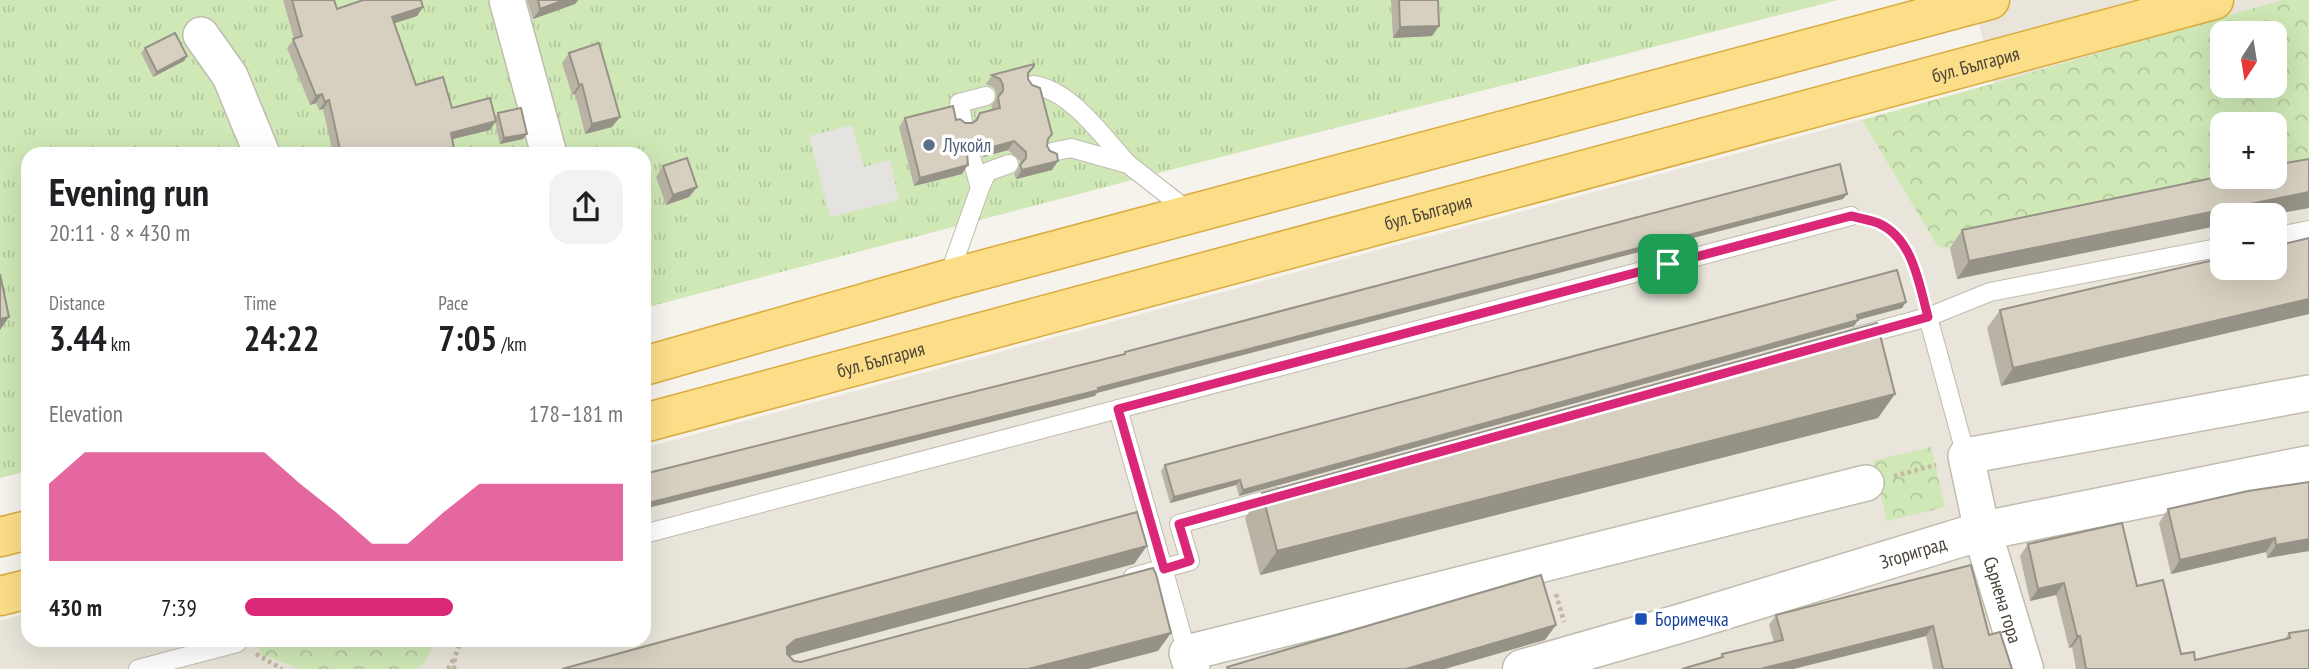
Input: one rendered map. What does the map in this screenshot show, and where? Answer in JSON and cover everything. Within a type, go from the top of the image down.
[{"type":"highway","points":[[651,364],[948,279],[1990,0]]},
{"type":"highway","name":"бул. България","points":[[651,421],[2214,0]]},
{"type":"highway","points":[[0,537],[21,532]]},
{"type":"highway","points":[[0,596],[21,591]]},
{"type":"street","points":[[507,0],[547,147]]},
{"type":"street","points":[[201,35],[230,76],[259,147]]},
{"type":"street","points":[[1982,531],[1966,456],[2309,393]]},
{"type":"street","name":"Згориград","points":[[1522,669],[1982,531],[2309,465]]},
{"type":"street","points":[[1190,661],[1546,562],[1866,483]]},
{"type":"street","name":"Сърнена гора","points":[[1982,531],[2024,669]]},
{"type":"lane","points":[[1033,85],[1046,87],[1068,100],[1128,164],[1192,214]]},
{"type":"lane","points":[[963,121],[959,103],[986,96]]},
{"type":"lane","points":[[1052,152],[1071,148],[1128,164]]},
{"type":"lane","points":[[972,160],[980,188]]},
{"type":"lane","points":[[948,279],[988,172],[1009,164]]},
{"type":"lane","points":[[651,532],[1851,216]]},
{"type":"lane","points":[[2287,235],[2309,230]]},
{"type":"lane","points":[[1848,339],[1928,317],[1990,292],[2210,249]]},
{"type":"lane","points":[[1928,317],[1966,456]]},
{"type":"lane","points":[[1118,409],[1190,661]]},
{"type":"lane","points":[[1111,583],[1190,561],[1179,524],[1300,491]]},
{"type":"lane","points":[[138,669],[222,647]]},
{"type":"path","points":[[1851,216],[1880,224],[1899,238],[1911,259],[1928,317]]},
{"type":"path","points":[[1866,483],[1966,456]]},
{"type":"path","points":[[1546,562],[1574,654]]},
{"type":"path","points":[[244,647],[282,669]]},
{"type":"path","points":[[448,669],[459,647]]},
{"type":"path","points":[[454,669],[455,657]]},
{"type":"shaded area","points":[[1973,0],[2309,0],[2309,669],[0,669],[0,621],[21,615],[21,647],[651,647],[651,446],[1994,84]]},
{"type":"shaded area","points":[[852,125],[864,167],[890,160],[899,200],[830,217],[809,136]]},
{"type":"green space","points":[[0,0],[1838,0],[1170,170],[651,306],[651,147],[21,147],[21,473],[0,478]]},
{"type":"green space","points":[[2282,0],[2309,0],[2309,175],[2287,179],[2287,112],[2210,112],[2210,189],[2240,189],[1950,248],[1938,247],[1862,120]]},
{"type":"green space","points":[[1931,447],[1945,507],[1887,521],[1873,461]]},
{"type":"green space","points":[[258,647],[432,647],[425,662],[416,669],[300,669],[261,654]]},
{"type":"building","points":[[292,0],[334,0],[337,9],[363,0],[421,0],[423,7],[392,17],[416,85],[443,77],[452,108],[490,98],[496,121],[451,133],[454,147],[339,147],[329,100],[325,102],[322,94],[316,96],[293,39],[302,36]]},
{"type":"building","points":[[538,0],[564,0],[540,9]]},
{"type":"building","points":[[1399,0],[1438,0],[1439,26],[1400,27]]},
{"type":"building","points":[[175,33],[187,56],[157,72],[145,48]]},
{"type":"building","points":[[599,43],[620,117],[592,124],[582,84],[579,85],[569,53]]},
{"type":"building","points":[[1034,64],[1028,73],[1028,79],[1032,85],[1040,88],[1052,134],[1047,146],[1057,154],[1058,161],[1022,170],[1020,165],[1026,158],[1026,152],[1014,141],[989,148],[985,143],[976,140],[969,144],[968,165],[920,178],[905,118],[953,106],[956,120],[972,123],[980,113],[1000,108],[998,97],[1003,91],[1003,85],[1000,79],[992,75]]},
{"type":"building","points":[[521,108],[527,134],[504,138],[498,113]]},
{"type":"building","points":[[687,158],[697,187],[673,195],[663,166]]},
{"type":"building","points":[[2309,159],[2309,192],[2255,203],[2210,203],[2210,212],[1969,261],[1962,230],[2210,178],[2210,189],[2287,189],[2287,163]]},
{"type":"building","points":[[1840,164],[1847,194],[1098,388],[1099,390],[651,502],[651,472],[1125,352]]},
{"type":"building","points":[[2309,238],[2309,299],[2013,368],[2000,310],[2210,261],[2210,280],[2287,280],[2287,243]]},
{"type":"building","points":[[1897,270],[1906,302],[1857,315],[1858,320],[1243,490],[1240,480],[1174,497],[1165,465]]},
{"type":"building","points":[[0,274],[9,317],[0,319]]},
{"type":"building","points":[[1877,323],[1895,394],[1277,551],[1262,493]]},
{"type":"building","points":[[2309,482],[2309,539],[2276,545],[2275,538],[2180,560],[2168,509],[2248,491]]},
{"type":"building","points":[[1137,512],[1147,546],[795,640],[787,647],[787,654],[794,661],[801,662],[1153,568],[1171,633],[1028,669],[562,669],[651,647],[651,645]]},
{"type":"building","points":[[2122,523],[2137,586],[2163,580],[2181,654],[2194,652],[2195,660],[2290,638],[2289,633],[2309,630],[2309,669],[2086,669],[2080,636],[2077,636],[2064,583],[2038,589],[2028,544]]},
{"type":"building","points":[[1971,565],[1989,635],[2000,632],[2012,669],[1943,669],[1933,626],[1765,669],[1682,669],[1723,657],[1722,654],[1783,640],[1776,615]]},
{"type":"building","points":[[1541,575],[1556,625],[1406,669],[1227,667]]},
{"type":"place","name":"Лукойл","points":[[929,145]]},
{"type":"place","name":"Боримечка","points":[[1641,619]]},
{"type":"route","points":[[1851,216],[1880,224],[1899,238],[1911,259],[1928,317],[1179,524],[1190,561],[1164,569],[1118,409],[1668,264],[1851,216]]}]
